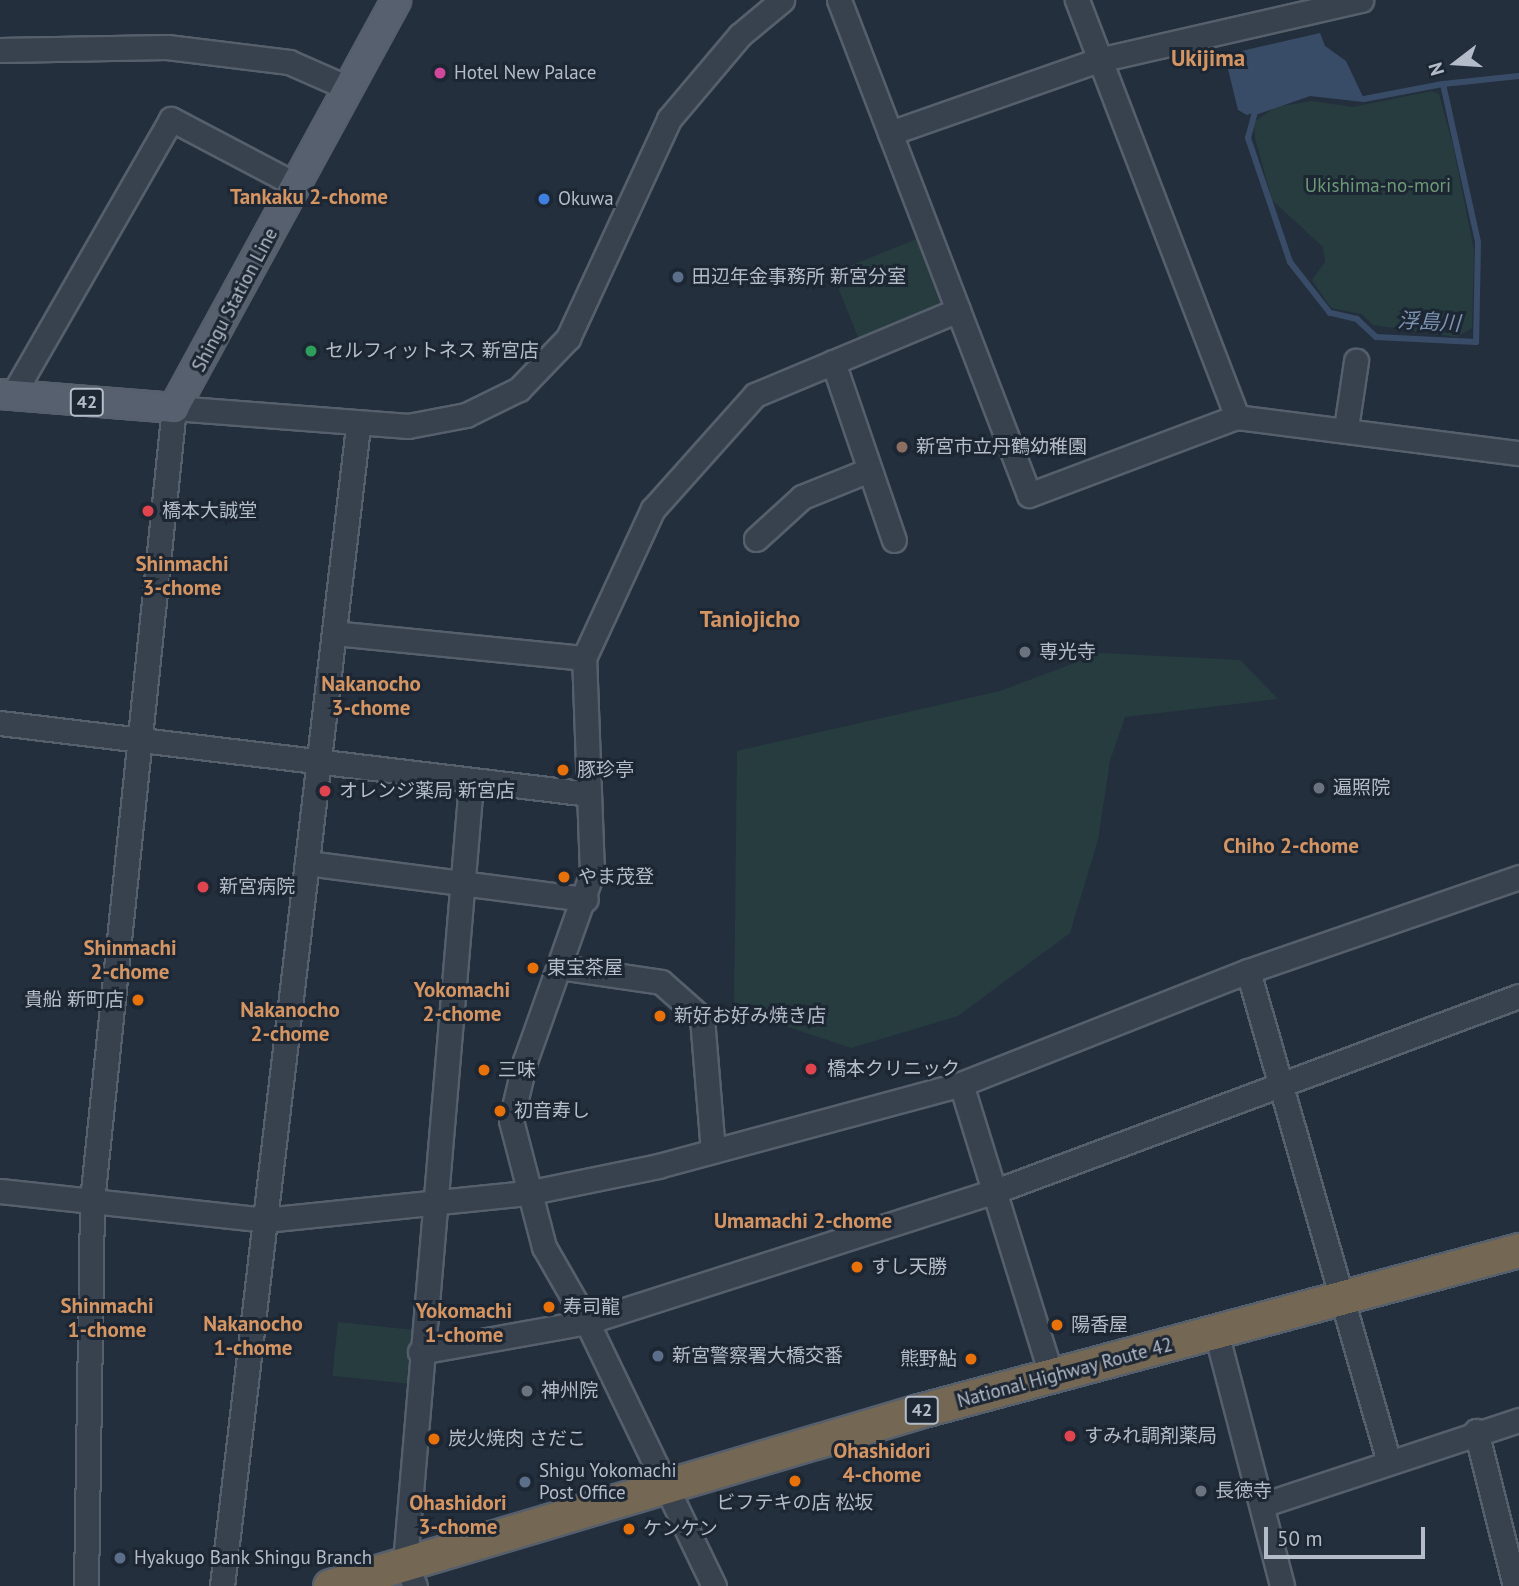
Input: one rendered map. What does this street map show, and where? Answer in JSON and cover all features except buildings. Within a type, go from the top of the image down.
[{"type":"highway","name":"National Highway Route 42","points":[[330,1586],[410,1575],[665,1485],[1341,1296],[1519,1250]]},
{"type":"main road","name":"Shingu Station Line","points":[[174,408],[396,0]]},
{"type":"main road","name":"42","points":[[6,395],[174,408]]},
{"type":"street","points":[[86,1586],[92,1201],[174,408],[358,426],[428,424],[466,415],[544,370],[588,300],[629,195],[669,119],[740,35],[782,0]]},
{"type":"street","points":[[839,0],[1029,495],[1237,417],[1346,428],[1519,453]]},
{"type":"street","points":[[1077,0],[1237,417]]},
{"type":"street","points":[[890,133],[1099,60],[1361,0]]},
{"type":"street","points":[[0,50],[167,47],[289,62],[348,88]]},
{"type":"street","points":[[6,395],[171,119],[296,185]]},
{"type":"street","points":[[713,1586],[587,1322],[544,1247],[527,1193],[511,1120],[525,1061],[586,900],[592,873],[584,658],[653,509],[695,455],[755,395],[958,310]]},
{"type":"street","points":[[1346,428],[1356,361]]},
{"type":"street","points":[[833,362],[894,540]]},
{"type":"street","points":[[222,1586],[358,426]]},
{"type":"street","points":[[756,539],[802,497],[869,470]]},
{"type":"street","points":[[334,633],[584,658]]},
{"type":"street","points":[[0,723],[139,744],[589,794]]},
{"type":"street","points":[[410,1575],[420,1352],[471,783]]},
{"type":"street","points":[[307,863],[586,900]]},
{"type":"street","points":[[0,1191],[265,1220],[527,1193],[713,1151],[961,1084],[1248,971],[1519,877]]},
{"type":"street","points":[[560,967],[661,982],[702,1018],[713,1151]]},
{"type":"street","points":[[1248,971],[1388,1459]]},
{"type":"street","points":[[420,1352],[587,1322],[993,1192],[1519,996]]},
{"type":"street","points":[[961,1084],[1052,1378]]},
{"type":"street","points":[[1216,1332],[1282,1586]]},
{"type":"street","points":[[1262,1504],[1388,1459],[1519,1420]]},
{"type":"street","points":[[1476,1431],[1515,1586]]},
{"type":"green space","name":"Ukishima-no-mori","points":[[1432,91],[1439,94],[1453,146],[1474,250],[1472,328],[1457,337],[1373,325],[1362,314],[1331,308],[1312,280],[1325,262],[1323,247],[1272,200],[1255,138],[1254,122],[1276,107],[1312,101],[1353,107]]},
{"type":"green space","points":[[924,236],[953,308],[861,345],[832,273]]},
{"type":"green space","points":[[1101,653],[1240,660],[1278,699],[1125,717],[1110,761],[1098,840],[1070,933],[958,1016],[851,1048],[734,1009],[737,751],[1000,691]]},
{"type":"green space","points":[[338,1322],[419,1330],[413,1384],[332,1376]]},
{"type":"water","points":[[1320,33],[1325,46],[1346,61],[1364,99],[1310,93],[1247,115],[1238,110],[1228,69],[1233,53]]},
{"type":"waterway","name":"浮島川","points":[[1443,84],[1478,242],[1476,342],[1376,337],[1357,319],[1330,313],[1290,262],[1248,138],[1255,112],[1310,93],[1364,99],[1443,84],[1519,76]]},
{"type":"place","name":"Hotel New Palace","points":[[440,73]]},
{"type":"place","name":"Okuwa","points":[[544,199]]},
{"type":"place","name":"田辺年金事務所 新宮分室","points":[[678,277]]},
{"type":"place","name":"セルフィットネス 新宮店","points":[[311,351]]},
{"type":"place","name":"新宮市立丹鶴幼稚園","points":[[902,447]]},
{"type":"place","name":"橋本大誠堂","points":[[148,511]]},
{"type":"place","name":"専光寺","points":[[1025,652]]},
{"type":"place","name":"豚珍亭","points":[[563,770]]},
{"type":"place","name":"遍照院","points":[[1319,788]]},
{"type":"place","name":"オレンジ薬局 新宮店","points":[[325,791]]},
{"type":"place","name":"やま茂登","points":[[564,877]]},
{"type":"place","name":"新宮病院","points":[[203,887]]},
{"type":"place","name":"東宝茶屋","points":[[533,968]]},
{"type":"place","name":"貴船 新町店","points":[[138,1000]]},
{"type":"place","name":"新好お好み焼き店","points":[[660,1016]]},
{"type":"place","name":"橋本クリニック","points":[[811,1069]]},
{"type":"place","name":"三味","points":[[484,1070]]},
{"type":"place","name":"初音寿し","points":[[500,1111]]},
{"type":"place","name":"すし天勝","points":[[857,1267]]},
{"type":"place","name":"寿司龍","points":[[549,1307]]},
{"type":"place","name":"陽香屋","points":[[1057,1325]]},
{"type":"place","name":"新宮警察署大橋交番","points":[[658,1356]]},
{"type":"place","name":"熊野鮎","points":[[971,1359]]},
{"type":"place","name":"神州院","points":[[527,1391]]},
{"type":"place","name":"すみれ調剤薬局","points":[[1070,1436]]},
{"type":"place","name":"炭火焼肉 さだこ","points":[[434,1439]]},
{"type":"place","name":"ビフテキの店 松坂","points":[[795,1481]]},
{"type":"place","name":"Shigu Yokomachi Post Office","points":[[525,1482]]},
{"type":"place","name":"長徳寺","points":[[1201,1491]]},
{"type":"place","name":"ケンケン","points":[[629,1529]]},
{"type":"place","name":"Hyakugo Bank Shingu Branch","points":[[120,1558]]},
{"type":"district","name":"Ukijima","points":[[1208,58]]},
{"type":"district","name":"Tankaku 2-chome","points":[[309,197]]},
{"type":"district","name":"Shinmachi 3-chome","points":[[182,576]]},
{"type":"district","name":"Taniojicho","points":[[750,619]]},
{"type":"district","name":"Nakanocho 3-chome","points":[[371,696]]},
{"type":"district","name":"Chiho 2-chome","points":[[1291,846]]},
{"type":"district","name":"Shinmachi 2-chome","points":[[130,960]]},
{"type":"district","name":"Yokomachi 2-chome","points":[[462,1002]]},
{"type":"district","name":"Nakanocho 2-chome","points":[[290,1022]]},
{"type":"district","name":"Umamachi 2-chome","points":[[803,1221]]},
{"type":"district","name":"Shinmachi 1-chome","points":[[107,1318]]},
{"type":"district","name":"Yokomachi 1-chome","points":[[464,1323]]},
{"type":"district","name":"Nakanocho 1-chome","points":[[253,1336]]},
{"type":"district","name":"Ohashidori 4-chome","points":[[882,1463]]},
{"type":"district","name":"Ohashidori 3-chome","points":[[458,1515]]}]
